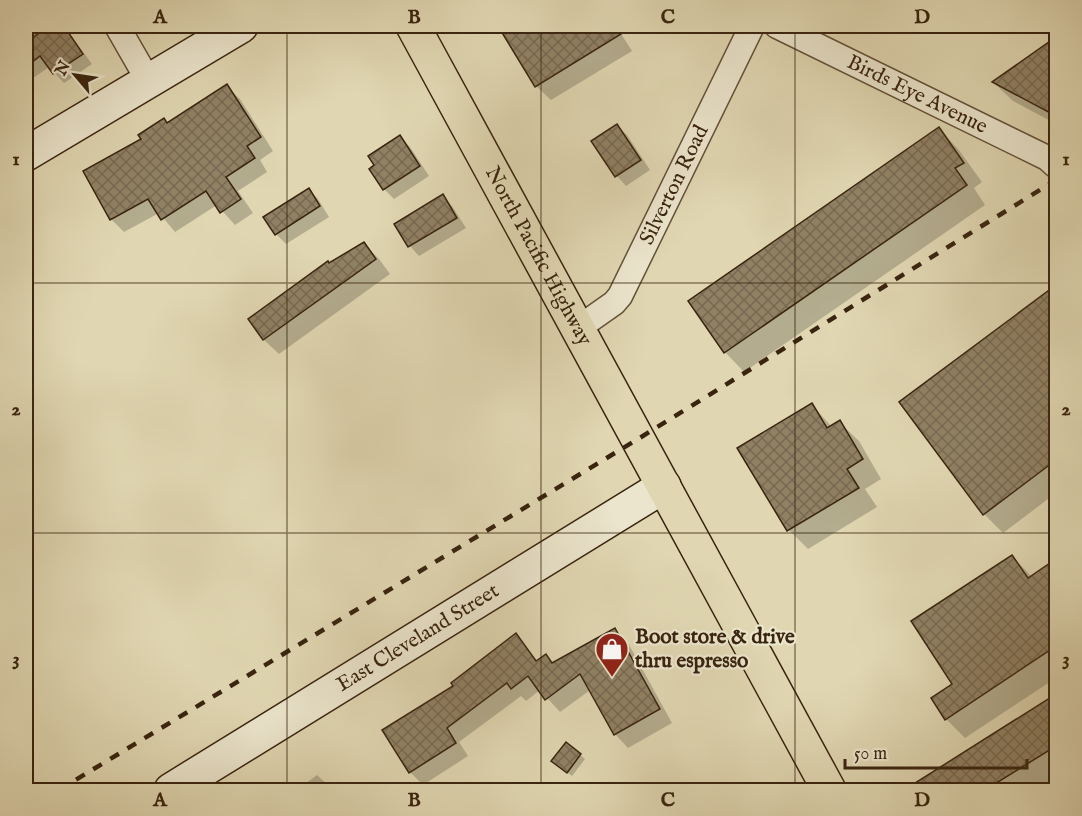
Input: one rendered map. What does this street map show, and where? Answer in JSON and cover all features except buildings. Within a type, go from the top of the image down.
[{"type":"main road","name":"North Pacific Highway","points":[[413,26],[829,790]]},
{"type":"street","points":[[117,26],[148,80]]},
{"type":"street","points":[[26,154],[240,26]]},
{"type":"street","name":"Silverton Road","points":[[577,329],[614,303],[620,296],[752,26]]},
{"type":"street","name":"Birds Eye Avenue","points":[[777,26],[1047,158],[1056,166]]},
{"type":"street","name":"East Cleveland Street","points":[[171,790],[664,486]]},
{"type":"railway","points":[[59,790],[638,439],[1056,180]]},
{"type":"place","name":"Boot store & drive thru espresso","points":[[612,678]]}]
